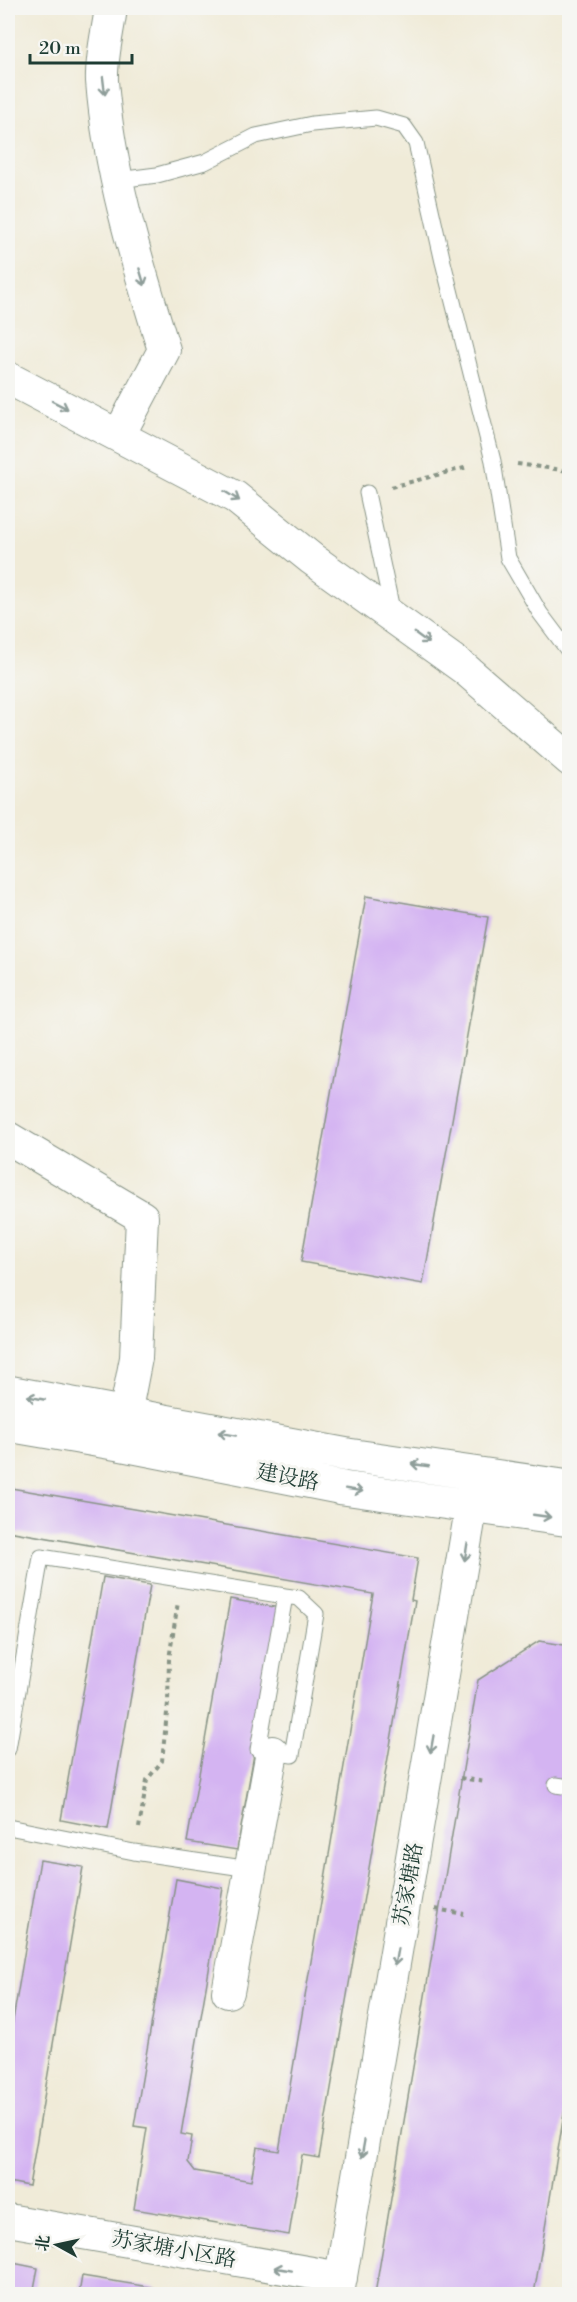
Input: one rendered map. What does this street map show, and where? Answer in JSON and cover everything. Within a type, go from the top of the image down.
[{"type":"street","points":[[111,8],[102,79],[130,239],[164,350],[119,435]]},
{"type":"street","points":[[8,378],[235,497],[312,559],[465,669],[570,760]]},
{"type":"street","points":[[8,1138],[142,1217],[136,1358],[122,1430]]},
{"type":"street","name":"建设路","points":[[8,1392],[122,1430],[343,1488],[570,1520]]},
{"type":"street","name":"建设路","points":[[8,1425],[122,1430],[348,1455],[570,1487]]},
{"type":"street","name":"苏家塘路","points":[[340,2286],[477,1473]]},
{"type":"street","points":[[228,1992],[272,1752]]},
{"type":"street","name":"苏家塘小区路","points":[[8,2220],[340,2286]]},
{"type":"lane","points":[[118,180],[158,175],[205,162],[256,136],[312,124],[376,118],[404,126],[416,143],[493,461],[508,558],[540,613],[570,653]]},
{"type":"lane","points":[[367,493],[393,617]]},
{"type":"lane","points":[[8,1749],[41,1557],[299,1598],[316,1614],[292,1755],[258,1750],[285,1596]]},
{"type":"lane","points":[[8,1827],[134,1852],[250,1869]]},
{"type":"path","points":[[134,1852],[147,1780],[162,1761],[168,1703],[169,1659],[182,1580]]},
{"type":"building","points":[[366,896],[488,917],[423,1284],[301,1262]]},
{"type":"building","points":[[11,1488],[418,1558],[411,1600],[415,1601],[319,2158],[302,2155],[289,2235],[134,2209],[147,2128],[134,2126],[176,1879],[223,1888],[181,2134],[192,2136],[188,2162],[195,2171],[251,2181],[257,2147],[279,2151],[373,1594],[8,1531],[8,1503]]},
{"type":"building","points":[[103,1577],[150,1585],[108,1829],[61,1820]]},
{"type":"building","points":[[230,1599],[280,1608],[237,1850],[187,1842]]},
{"type":"building","points":[[539,1641],[570,1646],[570,2078],[534,2294],[375,2294],[478,1680]]},
{"type":"building","points":[[40,1860],[83,1867],[29,2186],[8,2182],[8,2050]]},
{"type":"building","points":[[8,2262],[38,2268],[33,2294],[8,2294]]},
{"type":"building","points":[[82,2276],[156,2288],[154,2294],[79,2294]]}]
